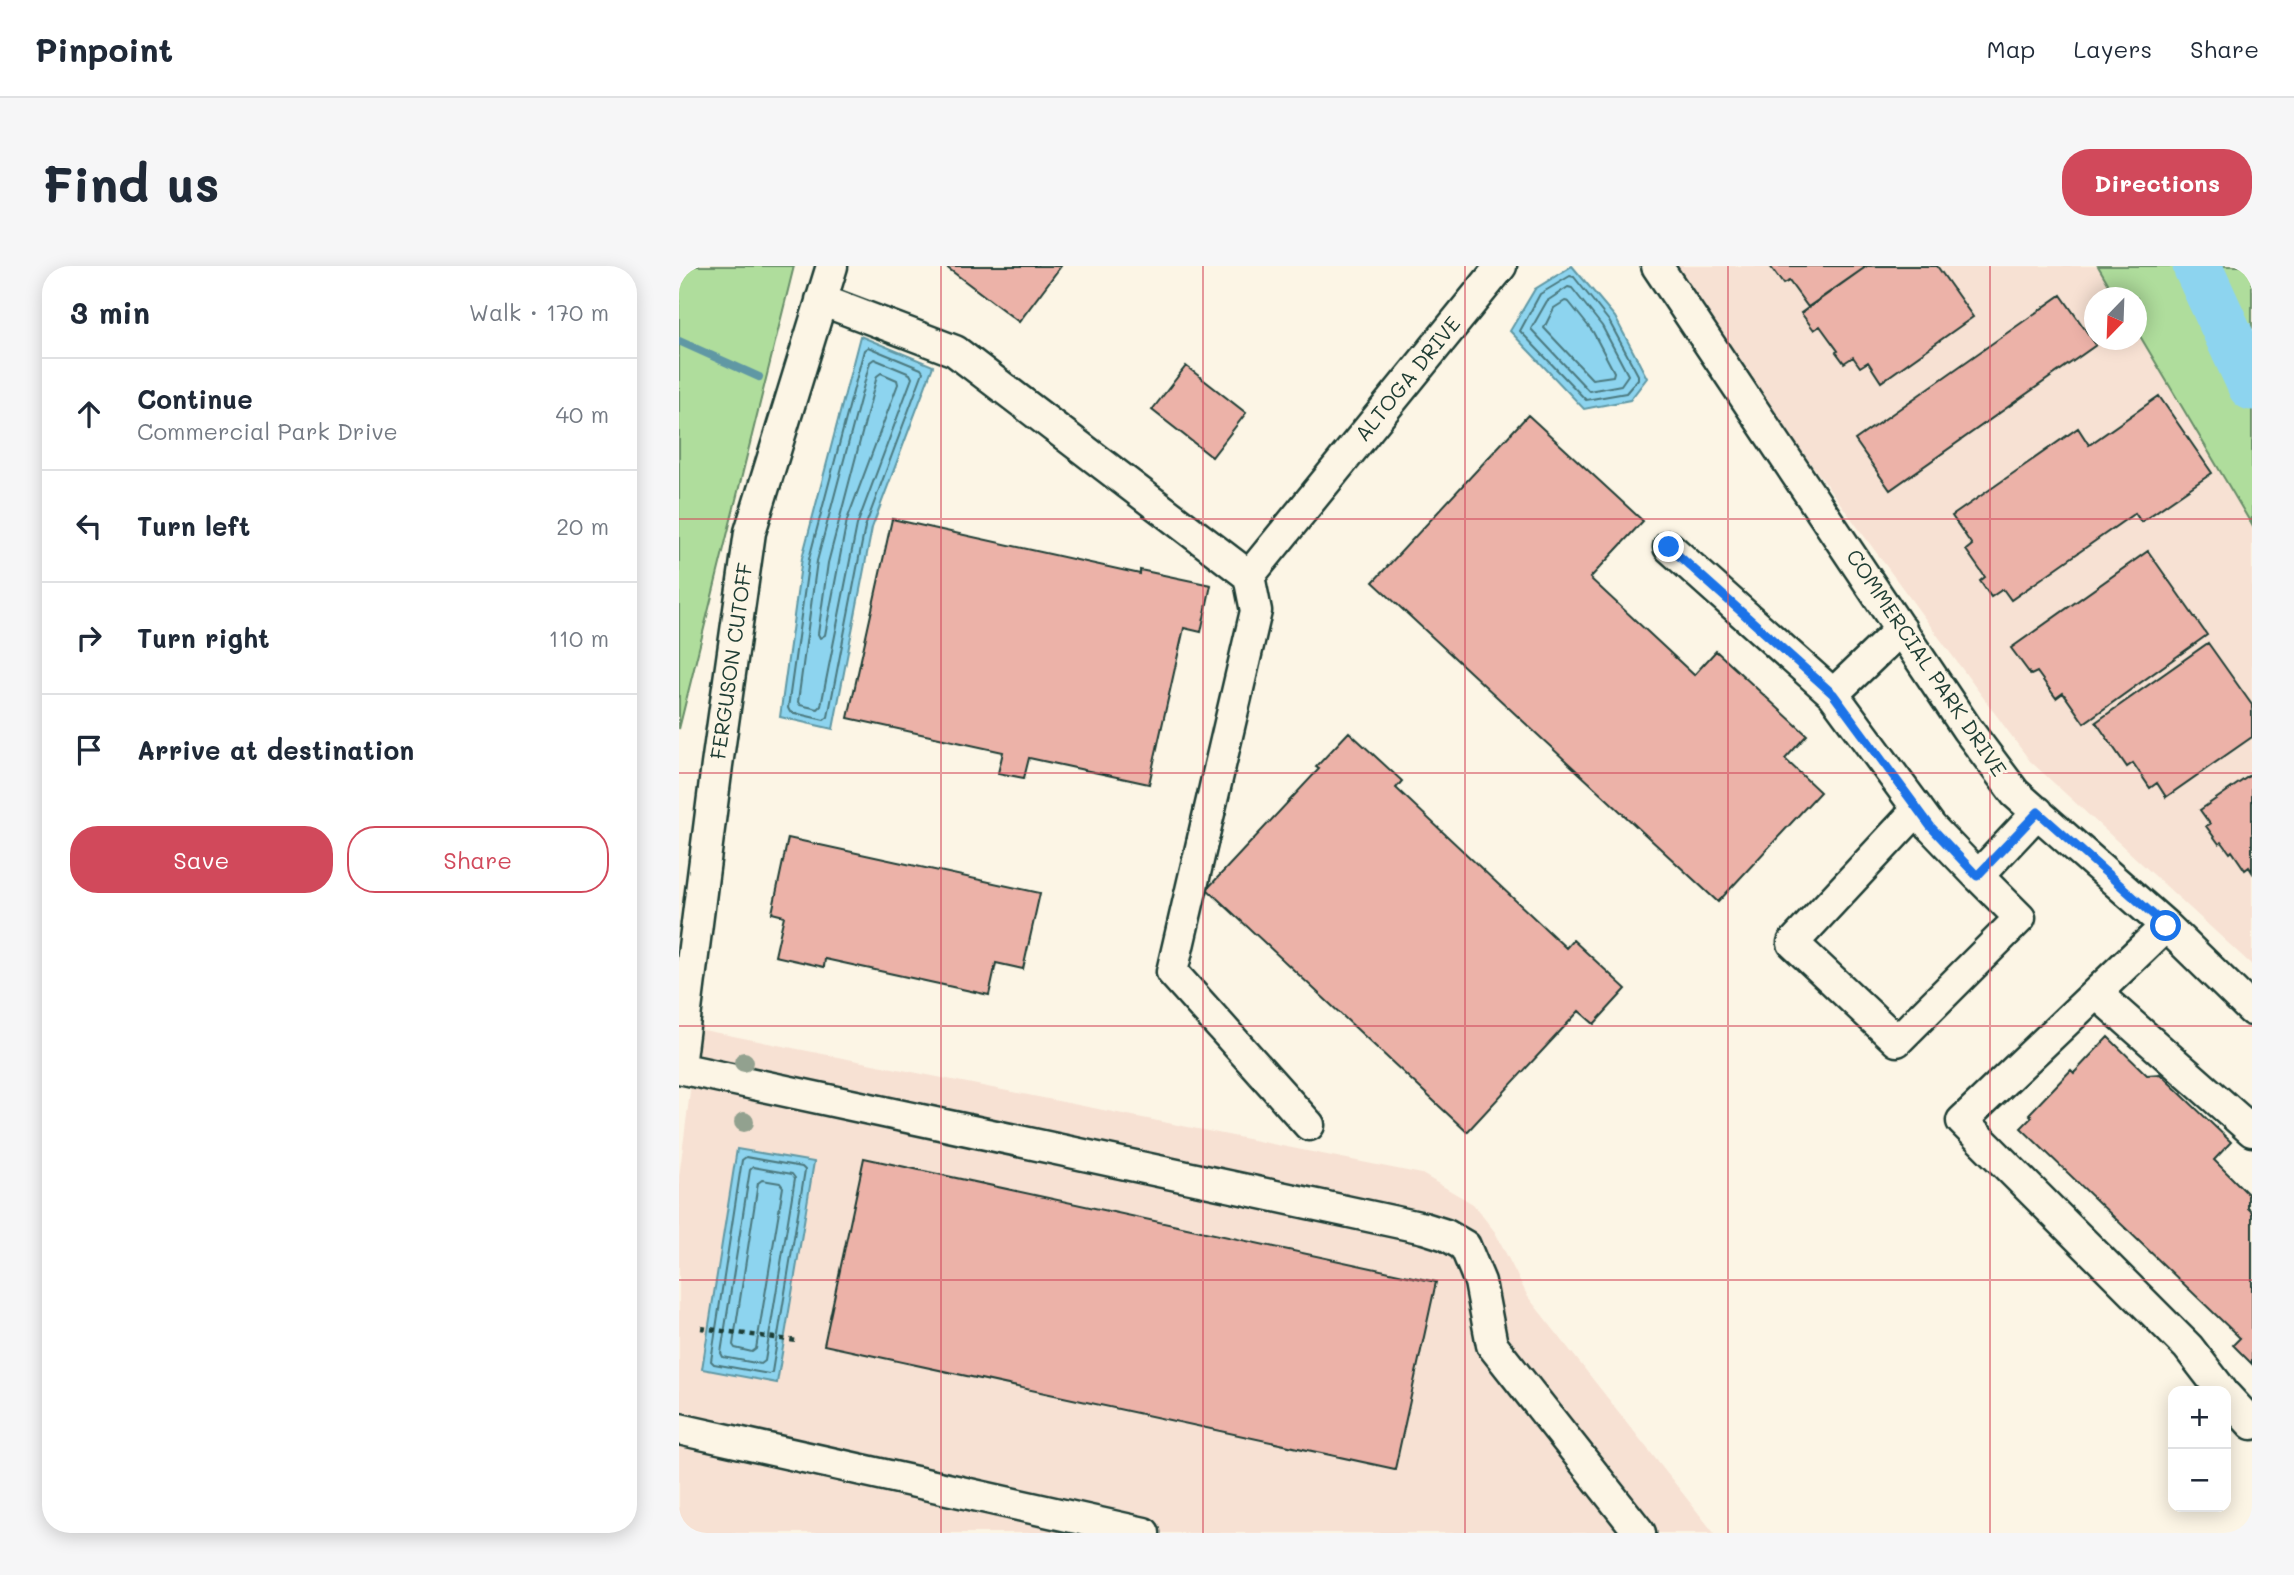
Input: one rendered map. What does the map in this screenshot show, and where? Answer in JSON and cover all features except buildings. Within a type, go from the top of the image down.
[{"type":"street","name":"FERGUSON CUTOFF","points":[[679,1067],[750,532],[832,266]]},
{"type":"street","name":"ALTOGA DRIVE","points":[[1248,576],[1501,266]]},
{"type":"street","name":"COMMERCIAL PARK DRIVE","points":[[1657,266],[1967,729],[2015,793],[2166,926],[2252,1010]]},
{"type":"street","points":[[821,300],[955,351],[1248,576],[1256,611],[1172,972],[1309,1125]]},
{"type":"street","points":[[1669,547],[1833,694],[1918,809],[1931,827],[2020,918],[1897,1041],[1793,943],[1918,809]]},
{"type":"street","points":[[1833,694],[1901,629]]},
{"type":"street","points":[[1977,876],[2038,812]]},
{"type":"street","points":[[2166,926],[1962,1121],[2188,1348],[2218,1386]]},
{"type":"street","points":[[2096,993],[2252,1131]]},
{"type":"street","points":[[679,1067],[1424,1227],[1445,1235],[1465,1246],[1481,1282],[1492,1345],[1640,1533]]},
{"type":"street","points":[[2231,1401],[2252,1424]]},
{"type":"street","points":[[679,1429],[1145,1533]]},
{"type":"path","points":[[701,1328],[797,1341]]},
{"type":"shaded area","points":[[1676,266],[2098,266],[2110,287],[2084,287],[2084,350],[2147,350],[2147,348],[2252,525],[2252,965],[2030,761],[1758,392]]},
{"type":"shaded area","points":[[698,1029],[1422,1174],[1473,1204],[1495,1232],[1528,1297],[1714,1533],[679,1533],[679,1177]]},
{"type":"green space","points":[[679,266],[794,266],[679,729]]},
{"type":"green space","points":[[2098,266],[2252,266],[2252,525],[2147,348],[2147,287],[2110,287]]},
{"type":"water","points":[[1572,266],[1615,317],[1647,378],[1630,400],[1584,409],[1510,331],[1535,289]]},
{"type":"water","points":[[860,336],[933,366],[872,528],[833,729],[780,717],[802,558]]},
{"type":"water","points":[[737,1149],[814,1162],[777,1383],[702,1369]]},
{"type":"waterway","points":[[2197,266],[2252,386]]},
{"type":"waterway","points":[[679,341],[759,377]]},
{"type":"route","points":[[1669,547],[1833,694],[1931,827],[1977,876],[2038,812],[2166,926]]}]
